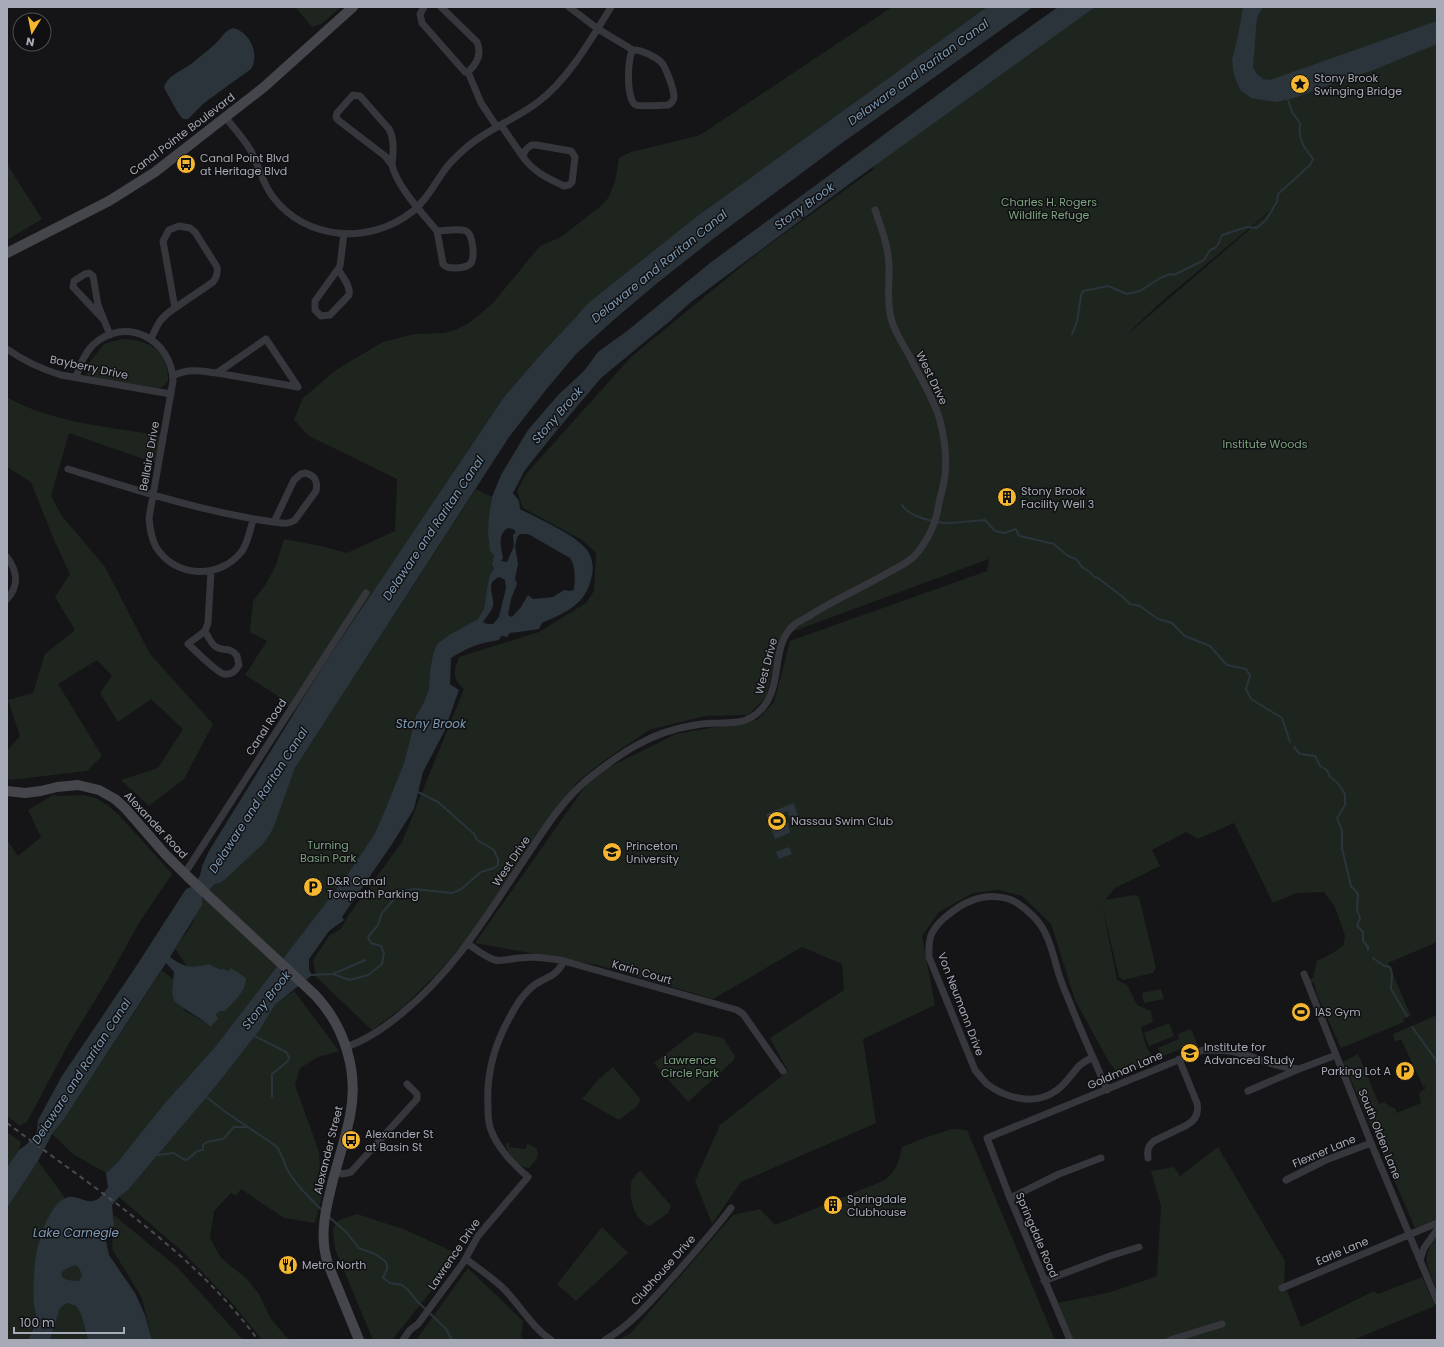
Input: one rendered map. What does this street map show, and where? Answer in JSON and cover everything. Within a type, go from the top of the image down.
[{"type":"main road","name":"Canal Pointe Boulevard","points":[[7,253],[109,201],[155,172],[264,87],[353,7]]},
{"type":"main road","name":"Alexander Road","points":[[7,791],[25,793],[41,791],[57,786],[71,785],[86,786],[105,792],[120,803],[155,843],[209,896]]},
{"type":"main road","name":"Alexander Street","points":[[209,896],[275,956],[320,1000],[333,1018],[346,1047],[351,1067],[352,1108],[328,1199],[323,1227],[323,1240],[326,1258],[359,1340]]},
{"type":"street","points":[[424,7],[420,14],[422,23],[465,72],[468,72],[481,103],[523,157],[534,170],[564,186],[567,186],[572,182],[575,157],[571,152],[536,144],[527,148],[523,157]]},
{"type":"street","points":[[441,7],[477,42],[479,48],[478,58],[468,72]]},
{"type":"street","points":[[569,7],[598,29],[633,50],[654,57],[662,62],[674,96],[671,103],[668,105],[638,105],[632,103],[630,100],[629,75],[630,59],[633,50]]},
{"type":"street","points":[[226,117],[250,149],[265,185],[273,198],[282,208],[293,216],[320,230],[344,234],[357,234],[381,229],[404,218],[417,207],[426,197],[446,167],[471,144],[537,103],[556,86],[598,29],[612,7]]},
{"type":"street","points":[[392,165],[385,156],[336,117],[336,113],[351,96],[360,96],[389,129],[393,140],[393,170],[417,207],[438,231],[442,264],[448,268],[466,267],[470,265],[472,258],[472,238],[470,234],[462,231],[438,231]]},
{"type":"street","name":"West Drive","points":[[346,1047],[358,1043],[378,1031],[414,1004],[445,973],[468,944],[558,810],[584,782],[642,741],[668,730],[722,722],[736,723],[748,719],[758,713],[768,701],[774,684],[784,639],[793,626],[824,606],[879,578],[911,559],[921,547],[935,521],[945,476],[944,439],[938,416],[926,387],[894,327],[890,314],[888,292],[889,271],[886,241],[875,210]]},
{"type":"street","points":[[150,339],[162,318],[213,282],[216,278],[216,267],[194,232],[190,228],[184,226],[179,226],[169,230],[163,241],[175,308]]},
{"type":"street","points":[[338,269],[348,287],[349,295],[330,315],[321,316],[314,310],[314,301],[340,266],[344,234]]},
{"type":"street","points":[[104,320],[73,287],[74,281],[85,274],[89,273],[93,276],[98,305],[104,320],[110,335]]},
{"type":"street","name":"Bellaire Drive","points":[[76,377],[87,352],[97,342],[110,335],[125,332],[134,333],[150,339],[162,349],[168,358],[173,376],[171,394],[149,518],[155,546],[161,554],[174,565],[183,570],[197,572],[211,571],[228,564],[239,554],[247,541],[253,520]]},
{"type":"street","points":[[173,376],[196,370],[298,387],[266,339],[217,373]]},
{"type":"street","name":"Bayberry Drive","points":[[7,349],[34,366],[46,371],[171,394]]},
{"type":"street","points":[[68,469],[153,496],[224,514],[253,520],[286,524],[295,520],[316,491],[317,487],[314,478],[310,474],[305,473],[296,476],[274,522]]},
{"type":"street","points":[[7,557],[14,567],[16,581],[14,588],[7,598]]},
{"type":"street","points":[[205,631],[213,645],[217,648],[230,650],[238,656],[239,665],[233,672],[229,674],[220,673],[188,644],[205,631],[208,623],[211,571]]},
{"type":"street","name":"Canal Road","points":[[188,877],[366,593]]},
{"type":"street","name":"Von Neumann Drive","points":[[1093,1057],[1080,1065],[1058,1089],[1047,1097],[1035,1099],[1012,1097],[999,1092],[986,1083],[975,1070],[930,957],[928,946],[932,934],[940,921],[969,900],[983,896],[997,896],[1011,899],[1022,906],[1035,918],[1044,931],[1053,952],[1071,1007],[1093,1057],[1107,1090]]},
{"type":"street","name":"Karin Court","points":[[468,944],[487,957],[495,960],[502,961],[532,957],[564,961],[738,1010],[743,1014],[783,1071]]},
{"type":"street","name":"Lawrence Drive","points":[[402,1340],[410,1330],[418,1324],[466,1259],[478,1236],[528,1177],[502,1151],[489,1124],[487,1086],[491,1061],[508,1019],[524,995],[533,986],[557,972],[564,961]]},
{"type":"street","name":"South Olden Lane","points":[[1304,974],[1371,1143],[1437,1300]]},
{"type":"street","name":"Goldman Lane","points":[[987,1138],[1203,1050],[1236,1052],[1275,1066],[1299,1069]]},
{"type":"street","points":[[1248,1091],[1336,1055]]},
{"type":"street","points":[[1148,1158],[1149,1145],[1154,1141],[1188,1125],[1196,1116],[1198,1109],[1197,1103],[1179,1059]]},
{"type":"street","points":[[335,1172],[343,1174],[351,1172],[417,1099],[417,1094],[407,1084]]},
{"type":"street","name":"Springdale Road","points":[[987,1138],[1044,1281],[1070,1340]]},
{"type":"street","name":"Flexner Lane","points":[[1286,1180],[1326,1160],[1371,1143]]},
{"type":"street","points":[[1010,1198],[1059,1174],[1101,1158]]},
{"type":"street","name":"Clubhouse Drive","points":[[605,1340],[642,1312],[719,1225],[731,1208]]},
{"type":"street","name":"Earle Lane","points":[[1282,1288],[1437,1223]]},
{"type":"street","points":[[1420,1260],[1424,1248],[1437,1230]]},
{"type":"street","points":[[1044,1281],[1110,1256],[1139,1247]]},
{"type":"street","points":[[466,1259],[496,1281],[514,1299],[531,1322],[551,1340]]},
{"type":"street","points":[[1170,1340],[1222,1324]]},
{"type":"green space","points":[[295,7],[341,7],[321,24],[312,27]]},
{"type":"green space","points":[[892,7],[987,7],[696,217],[587,304],[504,397],[325,663],[294,713],[278,696],[245,675],[267,641],[250,632],[253,601],[266,584],[276,565],[284,539],[347,553],[395,531],[397,479],[309,436],[294,420],[303,398],[336,370],[383,342],[414,334],[445,333],[469,323],[492,304],[540,246],[561,237],[601,206],[609,197],[615,181],[619,158],[631,152],[697,136]]},
{"type":"green space","points":[[1077,7],[1437,7],[1437,942],[1388,963],[1411,1016],[1403,1019],[1404,1022],[1341,1048],[1317,995],[1314,982],[1308,984],[1307,980],[1314,977],[1317,961],[1343,946],[1345,936],[1335,907],[1324,892],[1297,893],[1273,903],[1234,823],[1198,839],[1186,832],[1152,850],[1160,866],[1115,888],[1105,900],[1134,895],[1139,897],[1156,968],[1153,973],[1123,980],[1119,977],[1103,911],[1117,980],[1127,985],[1137,1005],[1151,1011],[1153,1022],[1141,1027],[1146,1046],[1155,1061],[1119,1075],[1109,1062],[1075,1000],[1051,924],[1022,896],[999,890],[973,893],[939,912],[922,936],[935,1005],[863,1039],[876,1123],[741,1182],[712,1224],[695,1181],[720,1125],[788,1071],[770,1038],[844,990],[842,964],[802,947],[713,999],[598,965],[475,943],[593,775],[676,734],[757,720],[774,702],[790,641],[987,571],[989,559],[786,634],[776,656],[766,697],[748,715],[705,716],[649,730],[602,762],[577,782],[530,846],[470,935],[439,972],[403,1007],[372,1030],[316,977],[313,960],[330,935],[341,929],[348,916],[402,842],[464,689],[455,678],[455,670],[459,657],[539,632],[586,603],[594,591],[596,553],[582,540],[523,508],[517,491],[526,474],[631,357],[759,252],[874,169],[872,164]],"holes":[[[1277,206],[1122,339],[1161,302]]]},
{"type":"green space","points":[[7,164],[42,219],[7,240]]},
{"type":"green space","points":[[122,339],[149,345],[156,349],[161,355],[165,362],[168,381],[162,387],[158,388],[92,377],[86,374],[87,366],[104,344]]},
{"type":"green space","points":[[7,397],[42,413],[62,418],[104,427],[163,436],[158,464],[69,433],[51,496],[62,516],[105,567],[150,654],[213,724],[184,779],[149,806],[121,780],[158,768],[183,729],[151,699],[118,722],[100,693],[112,676],[97,660],[58,684],[102,756],[87,771],[10,780],[7,778],[7,751],[20,736],[8,700],[33,693],[45,654],[75,630],[55,597],[70,574],[55,542],[31,482],[7,467]]},
{"type":"green space","name":"Turning Basin Park","points":[[476,489],[492,497],[489,515],[494,555],[492,563],[494,568],[489,577],[484,609],[478,619],[449,635],[437,644],[433,654],[430,670],[429,689],[416,716],[404,763],[374,835],[345,878],[215,1047],[164,1104],[116,1164],[106,1173],[73,1154],[52,1134],[64,1119],[162,970],[174,980],[172,991],[184,1010],[211,1026],[215,1022],[215,1015],[220,1011],[231,968],[228,971],[221,970],[209,964],[196,967],[187,966],[175,949],[191,926],[205,894],[215,885],[222,882],[275,824],[295,768]]},
{"type":"green space","points":[[55,794],[56,796],[83,795],[96,798],[107,805],[119,815],[172,874],[139,923],[108,979],[69,1043],[27,1122],[20,1126],[7,1116],[7,840],[18,856],[41,837],[28,810]]},
{"type":"green space","points":[[1161,989],[1164,999],[1144,1003],[1142,993]]},
{"type":"green space","points":[[294,991],[339,1051],[318,1057],[300,1068],[295,1085],[319,1152],[320,1168],[327,1175],[315,1223],[284,1218],[241,1189],[236,1196],[231,1193],[214,1211],[210,1238],[221,1258],[247,1279],[259,1294],[271,1319],[289,1340],[262,1340],[233,1304],[182,1251],[119,1197],[128,1190],[216,1086],[259,1031],[275,1005]]},
{"type":"green space","points":[[1437,1015],[1437,1219],[1415,1228],[1343,1062],[1358,1054],[1379,1104],[1384,1102],[1390,1107],[1395,1108],[1397,1113],[1421,1103],[1419,1093],[1425,1089],[1425,1084],[1424,1088],[1401,1039],[1395,1042],[1393,1034]]},
{"type":"green space","points":[[1169,1023],[1174,1036],[1149,1046],[1144,1033]]},
{"type":"green space","points":[[1191,1029],[1198,1046],[1185,1051],[1183,1048],[1161,1057],[1158,1048],[1179,1039],[1178,1034]]},
{"type":"green space","name":"Lawrence Circle Park","points":[[695,1032],[723,1038],[735,1056],[733,1061],[688,1102],[654,1063]]},
{"type":"green space","points":[[613,1067],[641,1100],[636,1107],[619,1120],[582,1099],[599,1079]]},
{"type":"green space","points":[[952,1129],[967,1130],[1055,1340],[618,1340],[631,1333],[733,1215],[760,1209],[775,1225],[885,1180],[897,1165],[902,1147]]},
{"type":"green space","points":[[7,1132],[21,1142],[19,1150],[7,1167]]},
{"type":"green space","points":[[509,1142],[509,1147],[526,1149],[527,1144],[537,1149],[538,1154],[535,1162],[529,1168],[521,1165],[510,1155],[506,1147],[506,1143]]},
{"type":"green space","points":[[1218,1147],[1285,1261],[1284,1283],[1301,1327],[1374,1291],[1378,1294],[1422,1277],[1435,1306],[1353,1340],[1074,1340],[1058,1303],[1111,1292],[1157,1276],[1161,1206],[1151,1171],[1174,1167],[1180,1176]]},
{"type":"green space","points":[[38,1161],[65,1198],[55,1207],[39,1238],[34,1304],[36,1318],[28,1340],[7,1340],[7,1208]]},
{"type":"green space","points":[[641,1171],[671,1206],[668,1213],[650,1226],[640,1219],[631,1200],[630,1193],[632,1180],[638,1172]]},
{"type":"green space","points":[[357,1214],[406,1230],[460,1255],[392,1340],[373,1340],[335,1249],[333,1229],[337,1221]]},
{"type":"green space","points":[[114,1215],[178,1268],[243,1340],[152,1340],[142,1298],[112,1249]]},
{"type":"green space","points":[[602,1227],[628,1253],[576,1301],[557,1284]]},
{"type":"green space","points":[[1437,1236],[1437,1290],[1428,1268],[1427,1257],[1428,1251]]},
{"type":"green space","points":[[75,1265],[79,1268],[82,1275],[79,1281],[63,1278],[61,1273]]},
{"type":"green space","points":[[468,1268],[523,1321],[521,1336],[523,1340],[416,1340]]},
{"type":"green space","points":[[67,1303],[76,1306],[81,1314],[88,1340],[50,1340],[60,1308]]},
{"type":"water","name":"Delaware and Raritan Canal","points":[[987,7],[1033,7],[842,143],[713,239],[656,284],[609,324],[576,354],[545,391],[509,437],[295,768],[270,834],[263,844],[222,882],[214,885],[202,897],[202,905],[170,957],[188,966],[209,964],[221,970],[223,969],[228,971],[231,968],[246,978],[242,992],[225,1011],[220,1011],[216,1014],[218,1019],[211,1027],[174,1001],[172,991],[174,972],[166,963],[64,1119],[52,1134],[38,1161],[7,1208],[7,1167],[19,1150],[27,1144],[37,1132],[38,1120],[62,1076],[186,889],[191,887],[200,876],[202,866],[209,851],[325,663],[504,397],[587,304],[696,217]]},
{"type":"water","name":"Stony Brook","points":[[1058,7],[1095,7],[852,182],[691,302],[601,378],[525,470],[513,493],[519,501],[520,509],[574,538],[590,554],[593,572],[585,593],[574,606],[560,615],[542,623],[539,629],[510,633],[507,637],[501,636],[499,640],[474,646],[451,658],[450,684],[459,690],[444,732],[423,772],[414,809],[342,917],[344,920],[329,931],[309,959],[309,970],[312,975],[275,1005],[259,1031],[216,1086],[128,1190],[112,1205],[114,1225],[106,1241],[109,1255],[135,1293],[145,1315],[152,1340],[88,1340],[81,1314],[76,1306],[67,1303],[60,1308],[50,1340],[28,1340],[36,1320],[34,1306],[34,1267],[36,1254],[48,1217],[55,1207],[67,1197],[91,1201],[98,1199],[101,1196],[108,1187],[106,1173],[116,1164],[164,1104],[215,1047],[345,878],[374,835],[404,763],[416,716],[429,689],[430,670],[433,654],[437,644],[449,635],[478,619],[484,609],[489,577],[494,568],[492,564],[494,555],[490,551],[488,533],[492,497],[501,475],[528,430],[559,394],[584,371],[598,352],[627,331],[710,263]],"holes":[[[508,528],[513,529],[516,532],[513,535],[514,546],[507,562],[501,561],[503,558],[501,537]],[[520,534],[528,534],[570,558],[575,573],[575,582],[574,590],[564,590],[553,597],[533,599],[528,595],[521,607],[512,617],[508,615],[511,599],[517,584],[515,578],[518,564],[515,546],[517,537]],[[499,577],[505,580],[506,588],[499,617],[493,624],[487,624],[483,622],[493,606],[491,586]],[[75,1265],[79,1268],[82,1275],[79,1281],[63,1278],[61,1273]]]},
{"type":"water","points":[[1243,7],[1263,7],[1257,18],[1253,67],[1257,74],[1263,79],[1270,80],[1437,21],[1437,44],[1371,71],[1294,98],[1277,102],[1251,98],[1240,90],[1234,75],[1232,60]]},
{"type":"water","points":[[233,28],[244,34],[252,44],[254,50],[254,63],[251,69],[204,103],[188,119],[183,119],[164,88],[165,84],[171,77],[191,64],[216,44],[227,31]]},
{"type":"water","name":"Nassau Swim Club","points":[[794,803],[798,816],[790,819],[787,811],[783,813],[786,822],[788,822],[790,833],[775,839],[766,814]]},
{"type":"water","name":"Nassau Swim Club","points":[[789,847],[792,854],[779,859],[776,852]]},
{"type":"waterway","points":[[1072,334],[1077,322],[1081,295],[1083,291],[1108,286],[1127,294],[1140,291],[1160,278],[1170,274],[1174,275],[1204,260],[1210,250],[1215,248],[1219,243],[1222,235],[1247,227],[1257,228],[1266,220],[1277,202],[1278,194],[1310,165],[1313,159],[1302,142],[1300,123],[1292,112],[1287,97]]},
{"type":"waterway","points":[[902,505],[909,512],[927,520],[944,523],[985,520],[995,531],[1004,533],[1016,529],[1020,536],[1054,544],[1068,556],[1076,559],[1082,567],[1123,597],[1130,604],[1140,606],[1158,619],[1172,623],[1185,636],[1210,646],[1227,665],[1246,669],[1250,676],[1246,689],[1251,699],[1282,718],[1290,742]]},
{"type":"waterway","points":[[1294,747],[1300,754],[1315,756],[1320,766],[1327,770],[1330,777],[1337,782],[1345,794],[1345,805],[1337,818],[1342,831],[1342,848],[1351,886],[1358,894],[1357,910],[1360,918],[1357,926],[1363,932],[1363,941],[1368,947],[1368,950]]},
{"type":"waterway","points":[[310,975],[333,974],[350,980],[368,975],[382,964],[384,953],[381,946],[371,943],[368,937],[378,925],[382,913],[397,896],[403,891],[414,889],[452,893],[460,890],[481,872],[494,868],[498,865],[498,859],[494,850],[477,840],[474,834],[438,802],[416,791]]},
{"type":"waterway","points":[[1373,958],[1384,966],[1390,967],[1392,973],[1391,989],[1407,1016]]},
{"type":"waterway","points":[[333,974],[365,960]]},
{"type":"waterway","points":[[1412,1027],[1436,1060],[1437,1067]]},
{"type":"waterway","points":[[253,1035],[286,1052],[289,1057],[288,1061],[272,1074],[272,1097]]},
{"type":"waterway","points":[[205,1096],[227,1113],[276,1146],[294,1180],[307,1196],[322,1210]]},
{"type":"waterway","points":[[157,1155],[174,1153],[187,1160],[197,1151],[203,1150],[203,1145],[207,1142],[223,1139],[234,1127],[246,1127]]},
{"type":"waterway","points":[[328,1216],[347,1233],[359,1248],[375,1254],[385,1261],[387,1269],[383,1278],[390,1283],[402,1285],[408,1290],[417,1301],[446,1329],[452,1340]]},
{"type":"railway","points":[[7,1123],[141,1222],[173,1249],[203,1277],[232,1308],[258,1340]]},
{"type":"place","name":"Stony Brook Swinging Bridge","points":[[1300,84]]},
{"type":"place","name":"Canal Point Blvd at Heritage Blvd","points":[[186,164]]},
{"type":"place","name":"Stony Brook Facility Well 3","points":[[1007,497]]},
{"type":"place","name":"Nassau Swim Club","points":[[777,821]]},
{"type":"place","name":"Princeton University","points":[[612,852]]},
{"type":"place","name":"D&R Canal Towpath Parking","points":[[313,887]]},
{"type":"place","name":"IAS Gym","points":[[1301,1012]]},
{"type":"place","name":"Institute for Advanced Study","points":[[1190,1053]]},
{"type":"place","name":"Parking Lot A","points":[[1405,1071]]},
{"type":"place","name":"Alexander St at Basin St","points":[[351,1140]]},
{"type":"place","name":"Springdale Clubhouse","points":[[833,1205]]},
{"type":"place","name":"Metro North","points":[[288,1265]]},
{"type":"park label","name":"Charles H. Rogers Wildlife Refuge","points":[[1049,208]]},
{"type":"park label","name":"Institute Woods","points":[[1265,444]]},
{"type":"water label","name":"Lake Carnegie","points":[[76,1232]]}]
